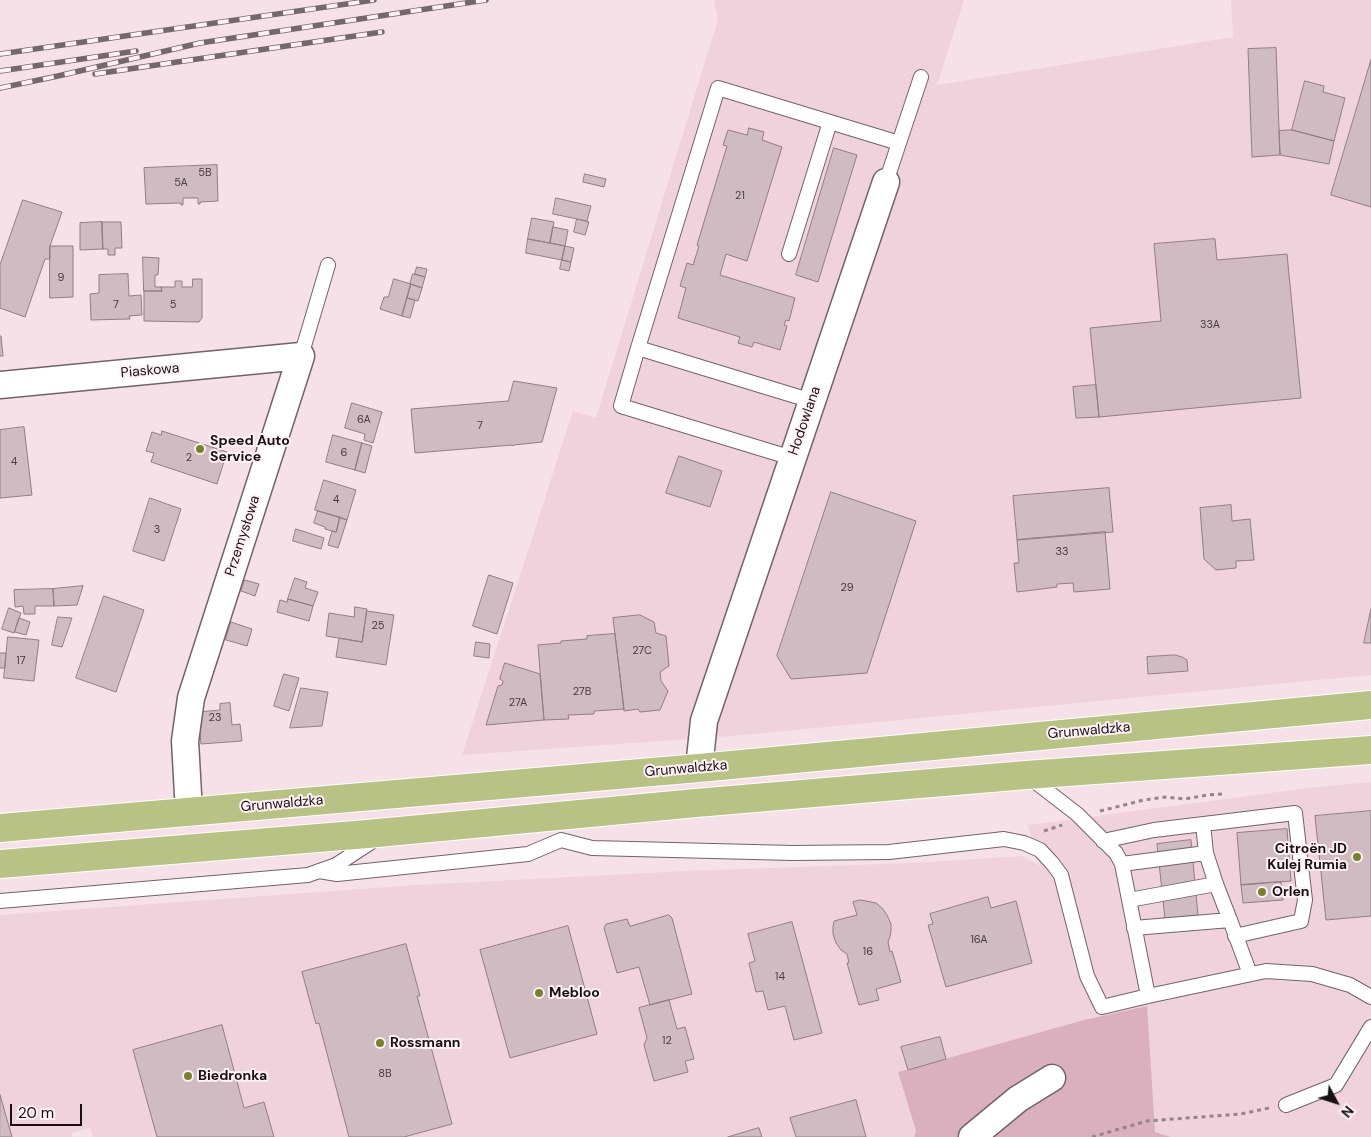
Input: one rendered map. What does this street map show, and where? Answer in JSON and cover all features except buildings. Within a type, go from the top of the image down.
[{"type":"main road","name":"Grunwaldzka","points":[[0,828],[699,768],[1371,704]]},
{"type":"main road","points":[[0,864],[388,832],[559,828],[1026,775],[1371,750]]},
{"type":"street","name":"Hodowlana","points":[[699,768],[704,721],[886,182]]},
{"type":"street","name":"Piaskowa","points":[[0,385],[300,356]]},
{"type":"street","name":"Przemysłowa","points":[[189,812],[185,740],[190,698],[300,356]]},
{"type":"street","points":[[972,1137],[1018,1099],[1052,1078]]},
{"type":"lane","name":"Hodowlana","points":[[886,182],[921,77]]},
{"type":"lane","points":[[792,458],[621,406],[718,88],[899,143]]},
{"type":"lane","points":[[789,254],[830,122]]},
{"type":"lane","name":"Przemysłowa","points":[[300,356],[328,265]]},
{"type":"lane","points":[[638,348],[812,401]]},
{"type":"lane","points":[[1026,775],[1082,819],[1116,852],[1122,864],[1148,996]]},
{"type":"lane","points":[[1103,840],[1154,830],[1295,813],[1305,900],[1301,921],[1235,936]]},
{"type":"lane","points":[[1204,824],[1206,853],[1250,974]]},
{"type":"lane","points":[[319,871],[337,874],[528,854],[559,828],[592,848],[792,854],[889,852],[1004,840],[1024,843],[1040,850],[1061,875],[1087,976],[1102,1008],[1148,996],[1266,971],[1312,974],[1350,985],[1371,997]]},
{"type":"lane","points":[[0,901],[308,875],[336,865],[352,853],[388,832]]},
{"type":"lane","points":[[1122,864],[1206,853]]},
{"type":"lane","points":[[1129,900],[1216,884]]},
{"type":"lane","points":[[1134,928],[1230,920]]},
{"type":"lane","points":[[1286,1105],[1336,1085],[1371,1027]]},
{"type":"path","points":[[1024,843],[1028,836],[1082,819],[1101,810],[1165,797],[1185,799],[1223,794]]},
{"type":"path","points":[[1092,1137],[1147,1121],[1241,1114],[1286,1105]]},
{"type":"path","points":[[1106,1134],[1113,1137]]},
{"type":"shaded area","points":[[714,0],[964,0],[937,85],[1233,37],[1231,0],[1371,0],[1371,675],[732,736],[462,755],[573,411],[596,418],[718,19]]},
{"type":"shaded area","points":[[1371,782],[1371,1137],[1171,1137],[1155,1132],[1146,1006],[1084,1020],[898,1072],[916,1131],[914,1137],[93,1137],[90,1128],[71,1133],[72,1137],[0,1137],[0,915],[416,885],[687,871],[912,863],[1022,856],[1040,866],[1028,825],[1309,788]]},
{"type":"shaded area","points":[[1147,1006],[1155,1132],[1171,1137],[914,1137],[916,1131],[898,1072],[1084,1020]]},
{"type":"railway","points":[[0,54],[374,0]]},
{"type":"railway","points":[[0,88],[200,43],[486,0]]},
{"type":"railway","points":[[95,74],[382,32]]},
{"type":"railway","points":[[0,71],[136,51]]},
{"type":"place","name":"Speed Auto Service","points":[[200,449]]},
{"type":"place","name":"Citroën JD Kulej Rumia","points":[[1357,857]]},
{"type":"place","name":"Orlen","points":[[1262,892]]},
{"type":"place","name":"Mebloo","points":[[539,993]]},
{"type":"place","name":"Rossmann","points":[[380,1043]]},
{"type":"place","name":"Biedronka","points":[[188,1076]]}]
